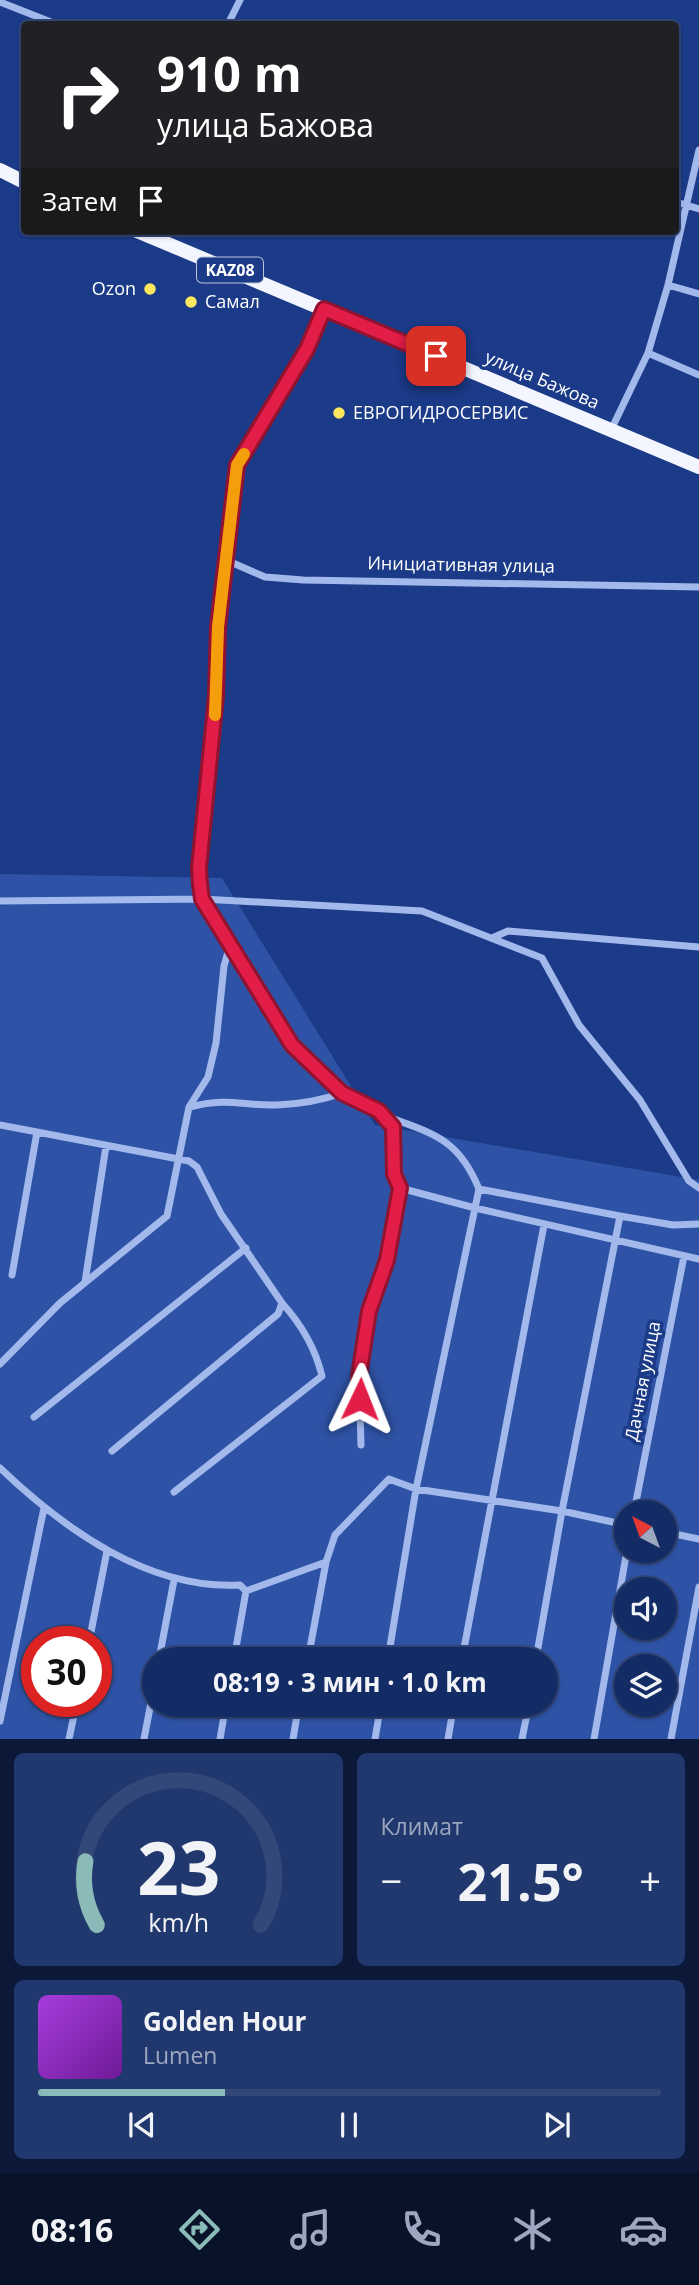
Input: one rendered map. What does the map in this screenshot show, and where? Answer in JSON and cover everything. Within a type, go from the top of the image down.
[{"type":"highway","points":[[0,170],[21,180]]},
{"type":"highway","name":"улица Бажова","points":[[147,235],[699,467]]},
{"type":"street","points":[[230,21],[240,0]]},
{"type":"street","points":[[0,2],[48,21]]},
{"type":"street","points":[[611,430],[648,353],[668,285],[699,150]]},
{"type":"street","points":[[679,203],[699,209]]},
{"type":"street","points":[[668,285],[699,294]]},
{"type":"street","points":[[324,309],[307,349],[237,465],[218,627],[213,741],[199,868],[202,899],[292,1045],[342,1093],[388,1117],[435,1133],[470,1168],[479,1189],[416,1489],[390,1647]]},
{"type":"street","points":[[648,353],[699,375]]},
{"type":"street","name":"Инициативная улица","points":[[226,560],[265,577],[303,580],[699,587]]},
{"type":"street","points":[[0,901],[202,899],[422,911],[542,958],[579,1025],[640,1100],[689,1181],[699,1188]]},
{"type":"street","points":[[492,938],[508,931],[699,947]]},
{"type":"street","points":[[0,1364],[85,1282],[167,1216],[190,1107],[208,1077],[216,1044],[224,966],[230,945]]},
{"type":"street","points":[[190,1107],[227,1100],[274,1105],[317,1102],[342,1093]]},
{"type":"street","points":[[361,1445],[359,1376],[369,1311],[387,1260],[400,1188],[394,1174],[393,1127],[388,1117]]},
{"type":"street","points":[[0,1125],[180,1158],[197,1167],[221,1214],[282,1303],[296,1318],[317,1352],[322,1376],[174,1492]]},
{"type":"street","points":[[12,1275],[37,1132]]},
{"type":"street","points":[[85,1282],[106,1146]]},
{"type":"street","points":[[400,1188],[544,1225],[699,1259]]},
{"type":"street","points":[[479,1189],[673,1225],[699,1224]]},
{"type":"street","points":[[539,1647],[562,1511],[620,1216]]},
{"type":"street","points":[[464,1647],[544,1225]]},
{"type":"street","points":[[34,1418],[246,1248]]},
{"type":"street","name":"Дачная улица","points":[[636,1500],[684,1256]]},
{"type":"street","points":[[112,1451],[278,1314],[282,1303]]},
{"type":"street","points":[[0,1468],[44,1508],[107,1551],[174,1580],[240,1585],[246,1591]]},
{"type":"street","points":[[310,1647],[326,1562],[335,1535],[389,1479],[416,1489],[491,1499],[614,1522]]},
{"type":"street","points":[[0,1721],[44,1508]]},
{"type":"street","points":[[677,1534],[699,1539]]},
{"type":"street","points":[[92,1626],[107,1551]]},
{"type":"street","points":[[246,1591],[326,1562]]},
{"type":"street","points":[[594,1739],[625,1563]]},
{"type":"street","points":[[161,1647],[174,1580]]},
{"type":"street","points":[[671,1739],[699,1587]]},
{"type":"street","points":[[236,1647],[246,1591]]},
{"type":"street","points":[[69,1739],[74,1717]]},
{"type":"street","points":[[144,1739],[148,1717]]},
{"type":"street","points":[[220,1739],[224,1717]]},
{"type":"street","points":[[293,1739],[297,1717]]},
{"type":"street","points":[[375,1739],[379,1717]]},
{"type":"street","points":[[448,1739],[452,1717]]},
{"type":"street","points":[[522,1739],[526,1717]]},
{"type":"shaded area","points":[[0,874],[222,878],[375,1125],[699,1180],[699,1739],[0,1739]]},
{"type":"slow traffic","points":[[215,715],[218,627],[237,465],[244,454]]},
{"type":"place","name":"Ozon","points":[[150,289]]},
{"type":"place","name":"Самал","points":[[191,302]]},
{"type":"place","name":"ЕВРОГИДРОСЕРВИС","points":[[339,413]]},
{"type":"route","points":[[360,1399],[359,1376],[369,1311],[387,1260],[400,1188],[394,1174],[393,1127],[388,1117],[342,1093],[315,1070],[292,1045],[202,899],[199,868],[213,741],[218,627],[237,465],[307,349],[324,309],[436,356]]}]
